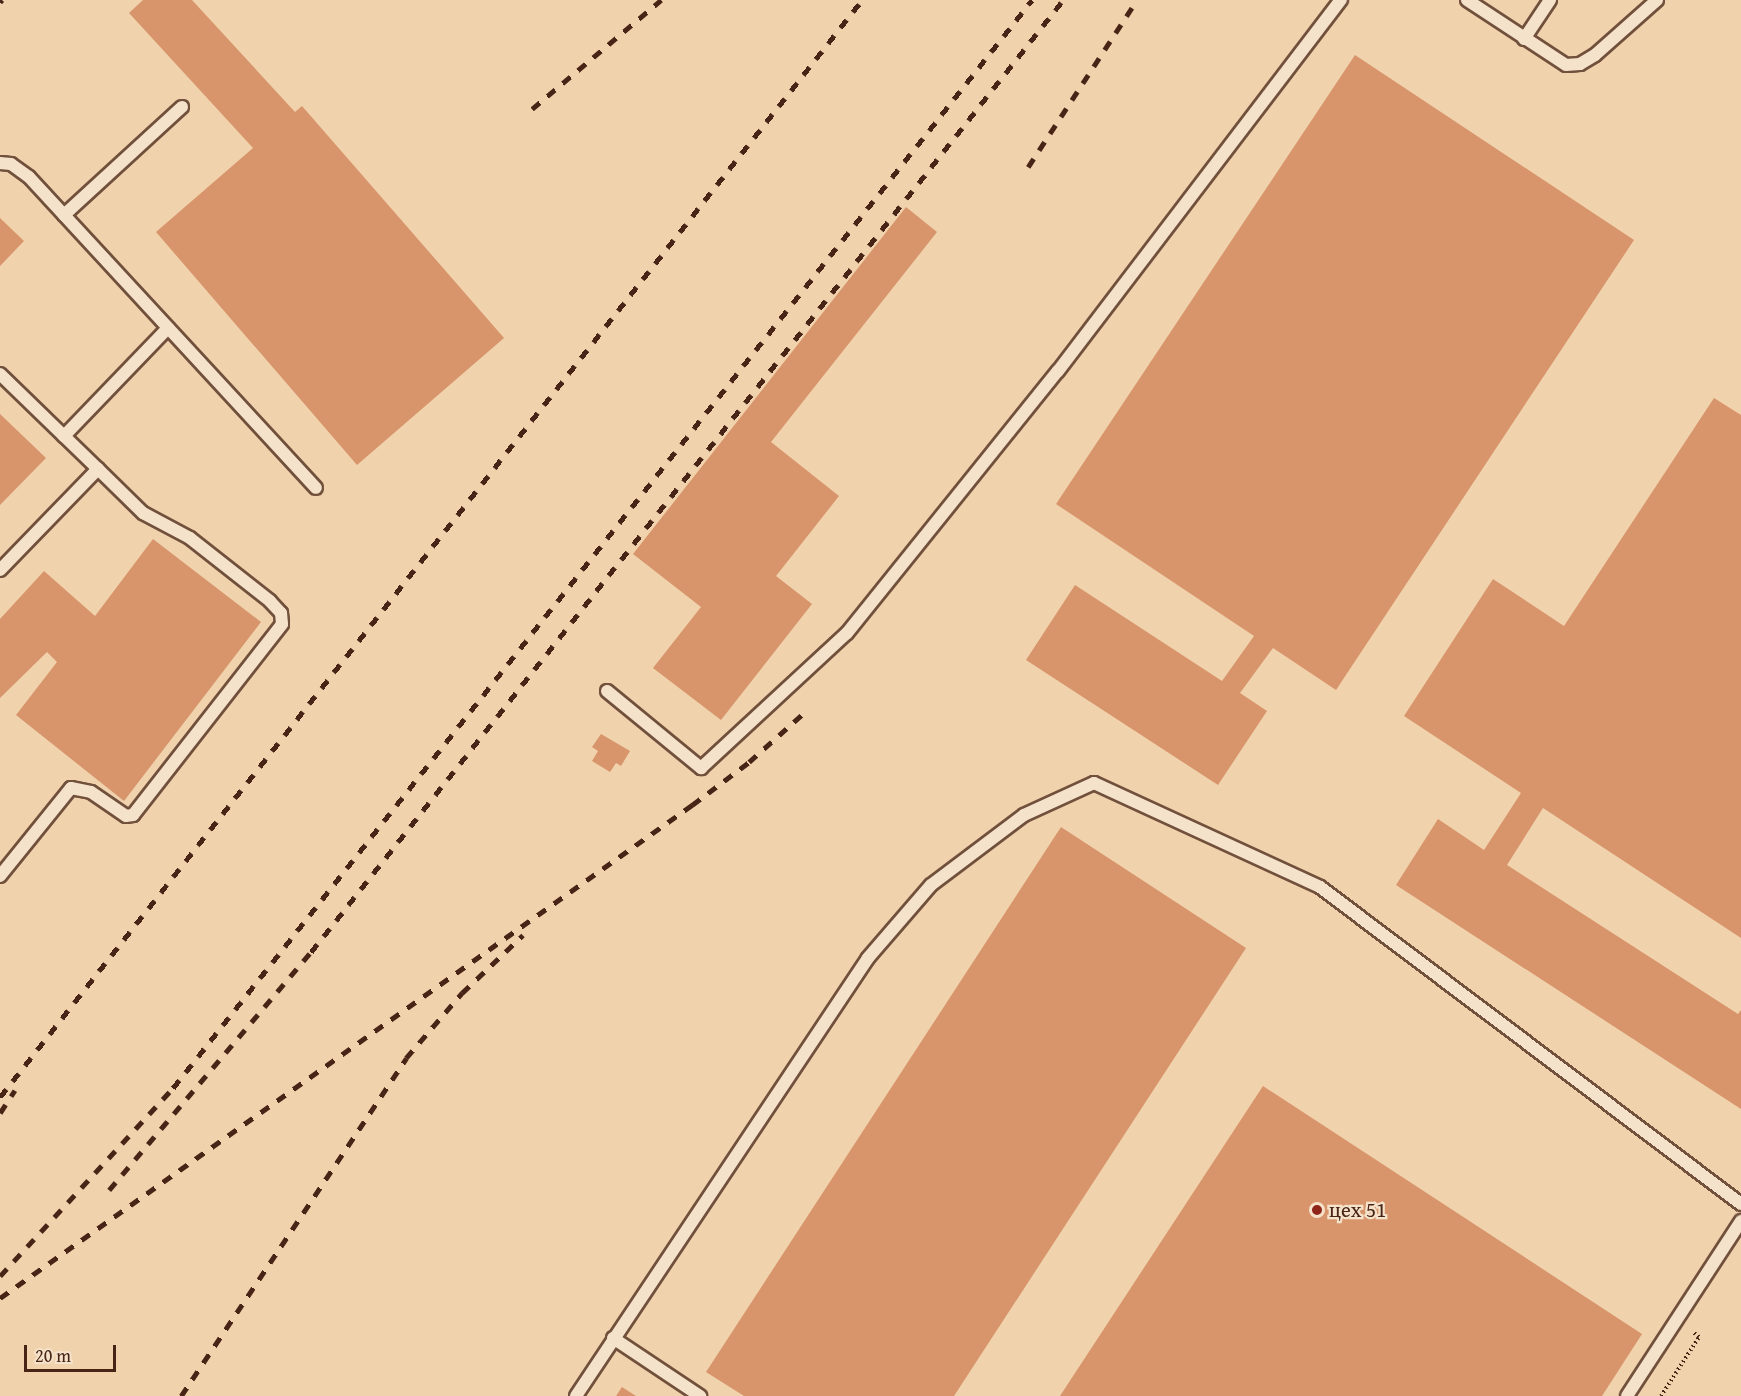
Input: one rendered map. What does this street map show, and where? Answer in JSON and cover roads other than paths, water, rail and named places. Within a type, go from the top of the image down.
[{"type":"lane","points":[[607,691],[701,768],[847,633],[1058,371],[1341,0]]},
{"type":"lane","points":[[1467,0],[1566,65],[1580,64],[1656,0]]},
{"type":"lane","points":[[1524,39],[1550,0]]},
{"type":"lane","points":[[64,215],[182,107]]},
{"type":"lane","points":[[0,163],[11,164],[29,177],[316,489]]},
{"type":"lane","points":[[64,436],[168,328]]},
{"type":"lane","points":[[0,374],[143,513],[190,538],[270,601],[281,613],[282,624],[133,815],[126,816],[91,792],[71,788],[0,876]]},
{"type":"lane","points":[[0,570],[98,469]]},
{"type":"lane","points":[[576,1396],[868,958],[931,885],[1024,815],[1094,783],[1320,887],[1741,1204]]},
{"type":"lane","points":[[1627,1396],[1741,1221]]},
{"type":"lane","points":[[613,1338],[700,1396]]},
{"type":"railway","points":[[532,109],[661,0]]},
{"type":"railway","points":[[0,1097],[862,0]]},
{"type":"railway","points":[[0,1276],[173,1088],[1032,0]]},
{"type":"railway","points":[[109,1190],[311,952],[1063,0]]},
{"type":"railway","points":[[1028,167],[1137,0]]},
{"type":"railway","points":[[0,1298],[692,805],[749,762],[805,712]]},
{"type":"railway","points":[[181,1396],[406,1058],[462,993],[523,935]]},
{"type":"railway","points":[[0,1113],[15,1090]]},
{"type":"place","name":"цех 51","points":[[1317,1210]]}]
